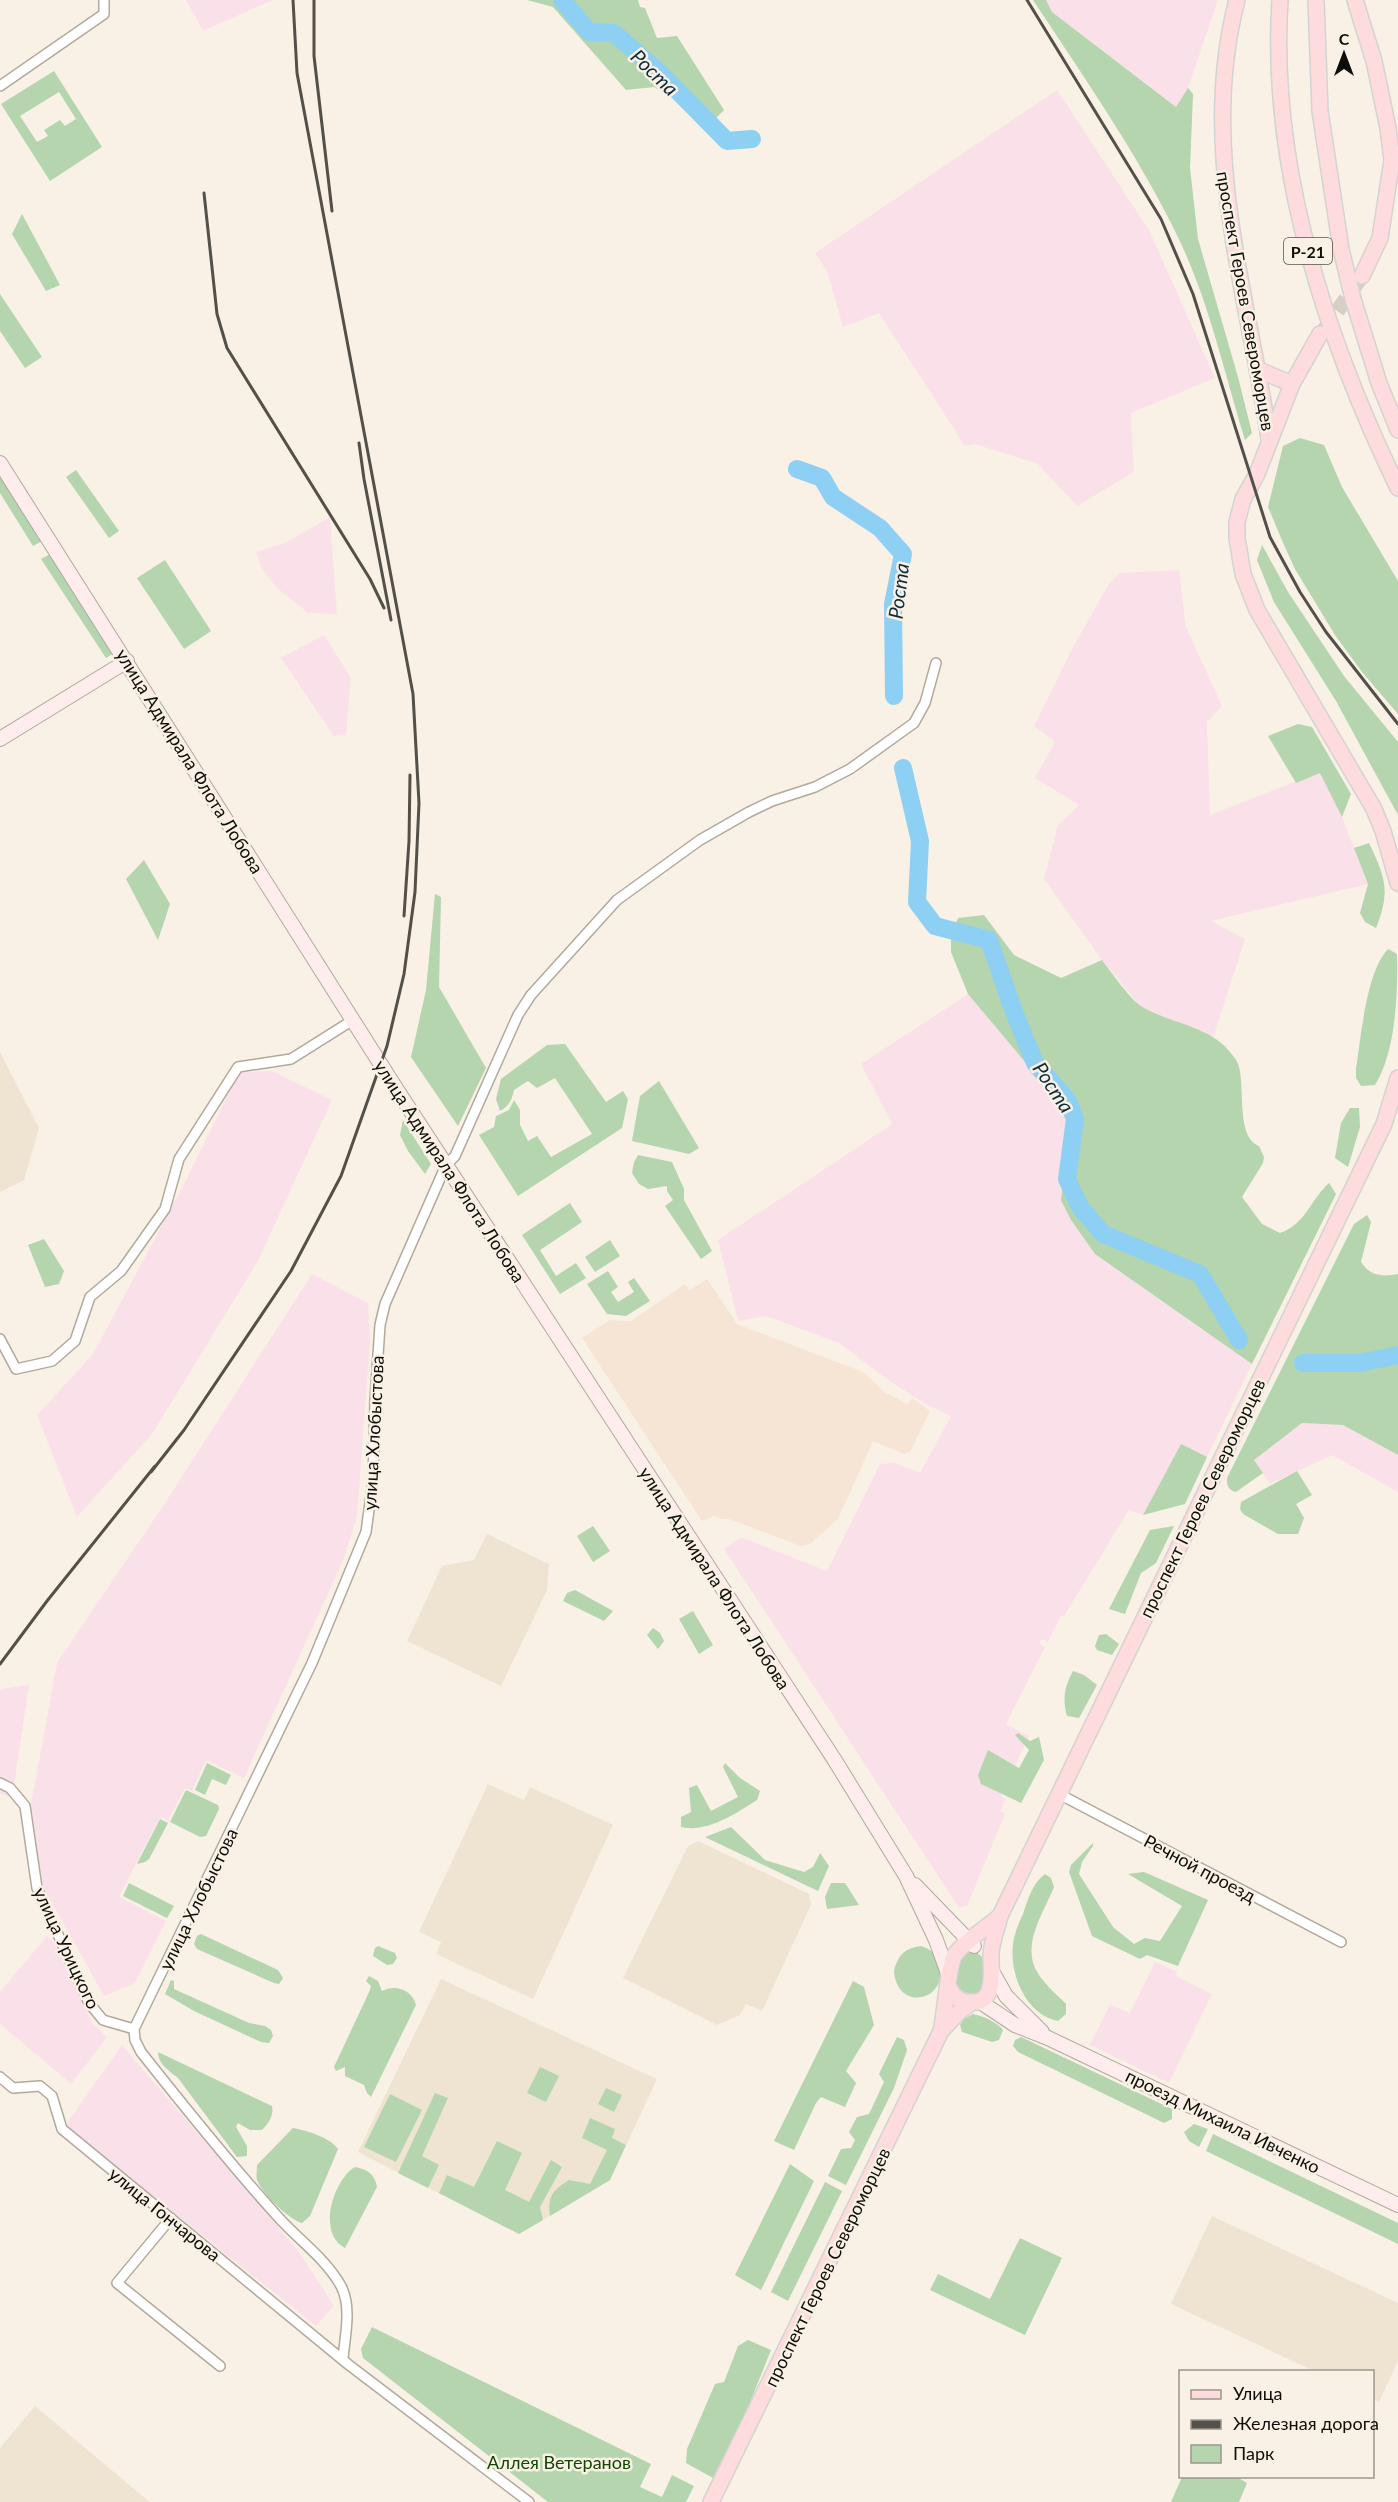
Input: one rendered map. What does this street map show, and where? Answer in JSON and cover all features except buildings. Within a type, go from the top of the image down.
[{"type":"main road","name":"проспект Героев Североморцев","points":[[1237,0],[1224,80],[1223,171],[1228,212],[1259,370],[1269,441],[1257,474],[1244,499],[1238,522],[1237,538],[1243,574],[1257,610],[1374,809],[1398,883]]},
{"type":"main road","name":"Р-21","points":[[1280,0],[1278,25],[1281,111],[1293,184],[1307,247],[1329,322],[1380,452],[1398,488]]},
{"type":"main road","name":"Р-21","points":[[1317,0],[1320,111],[1341,249],[1353,299],[1379,382],[1398,430]]},
{"type":"main road","points":[[1355,0],[1374,62],[1388,128],[1392,160],[1380,238],[1362,276]]},
{"type":"main road","points":[[1269,441],[1292,384],[1320,334]]},
{"type":"main road","points":[[1259,370],[1292,384]]},
{"type":"main road","name":"проспект Героев Североморцев","points":[[941,2031],[960,2011],[990,1990],[1000,1916],[1384,1124],[1398,1078]]},
{"type":"main road","name":"проспект Героев Североморцев","points":[[711,2502],[941,2031],[954,1955],[969,1945],[1000,1916]]},
{"type":"main road","points":[[969,1945],[980,1949],[992,1966]]},
{"type":"main road","points":[[949,1981],[957,1998],[975,2002]]},
{"type":"street","points":[[0,86],[104,14],[104,0]]},
{"type":"street","name":"улица Адмирала Флота Лобова","points":[[0,463],[446,1165],[834,1759],[906,1876],[936,1940],[949,1981]]},
{"type":"street","points":[[0,740],[127,661]]},
{"type":"street","name":"улица Хлобыстова","points":[[134,2029],[312,1663],[366,1532],[373,1481],[380,1324],[385,1304],[446,1165],[455,1156],[518,1015],[531,995],[617,900],[700,840],[772,801],[815,787],[850,769],[914,723],[925,703],[936,663]]},
{"type":"street","points":[[0,1339],[16,1369],[52,1361],[64,1352],[75,1341],[90,1298],[121,1271],[165,1209],[179,1159],[238,1067],[291,1059],[353,1020]]},
{"type":"street","name":"улица Урицкого","points":[[0,1783],[10,1788],[25,1806],[37,1888],[89,2003],[103,2020],[134,2029]]},
{"type":"street","name":"Речной проезд","points":[[1059,1794],[1341,1942]]},
{"type":"street","name":"улица Адмирала Флота Лобова","points":[[906,1876],[969,1945]]},
{"type":"street","points":[[992,1966],[1005,1996],[1048,2038]]},
{"type":"street","points":[[975,2002],[1015,2025],[1048,2038]]},
{"type":"street","points":[[134,2029],[135,2040],[141,2052],[195,2121],[342,2288],[347,2316],[342,2358],[529,2502]]},
{"type":"street","name":"проезд Михаила Ивченко","points":[[1048,2038],[1398,2205]]},
{"type":"street","name":"улица Гончарова","points":[[0,2077],[13,2088],[40,2086],[52,2096],[62,2129],[342,2358]]},
{"type":"street","points":[[171,2218],[117,2283],[220,2366]]},
{"type":"shaded area","points":[[186,0],[273,0],[203,31]]},
{"type":"shaded area","points":[[1046,0],[1218,0],[1188,88],[1177,107],[1052,12]]},
{"type":"shaded area","points":[[1057,90],[1149,230],[1215,378],[1131,413],[1134,472],[1077,506],[1038,464],[975,444],[965,446],[879,313],[843,327],[827,271],[815,253]]},
{"type":"shaded area","points":[[330,517],[337,614],[308,613],[276,587],[261,567],[256,552],[287,542]]},
{"type":"shaded area","points":[[1179,570],[1186,627],[1222,706],[1207,722],[1210,815],[1320,772],[1342,817],[1368,884],[1211,921],[1245,939],[1213,1038],[1140,1006],[1102,960],[1044,879],[1058,825],[1079,805],[1035,778],[1055,742],[1034,726],[1072,649],[1108,585],[1120,573]]},
{"type":"shaded area","points":[[324,635],[351,678],[346,735],[334,736],[281,658]]},
{"type":"shaded area","points":[[968,994],[1072,1118],[1069,1139],[1071,1220],[1095,1254],[1252,1364],[1207,1457],[1181,1445],[1143,1515],[1129,1510],[1064,1616],[1061,1615],[1048,1642],[1042,1639],[1039,1644],[1045,1647],[1006,1724],[1029,1736],[1001,1796],[1006,1799],[1000,1811],[1005,1814],[967,1906],[959,1908],[724,1549],[741,1537],[827,1571],[880,1464],[896,1463],[920,1473],[951,1416],[924,1403],[888,1380],[839,1343],[766,1316],[738,1321],[718,1240],[892,1124],[861,1064]]},
{"type":"shaded area","points":[[0,1052],[39,1128],[24,1180],[0,1192]]},
{"type":"shaded area","points":[[272,1071],[332,1100],[258,1261],[152,1434],[77,1517],[37,1415],[93,1354],[184,1184],[239,1072]]},
{"type":"shaded area","points":[[312,1274],[368,1303],[370,1342],[357,1516],[345,1556],[244,1778],[206,1760],[192,1791],[185,1788],[168,1821],[160,1817],[119,1897],[166,1921],[135,1983],[104,1996],[43,1887],[34,1829],[31,1805],[57,1663],[165,1503]]},
{"type":"shaded area","points":[[707,1279],[737,1324],[863,1372],[886,1393],[908,1404],[912,1398],[930,1411],[910,1452],[904,1454],[873,1441],[838,1519],[810,1544],[801,1546],[729,1519],[714,1516],[702,1521],[582,1338],[610,1320],[631,1321],[685,1284],[690,1290]]},
{"type":"shaded area","points":[[1302,1423],[1343,1425],[1398,1455],[1398,1492],[1332,1455],[1270,1484],[1254,1460]]},
{"type":"shaded area","points":[[487,1534],[549,1564],[547,1590],[501,1686],[407,1641],[442,1566],[474,1560]]},
{"type":"shaded area","points":[[29,1685],[12,1799],[0,1793],[0,1691]]},
{"type":"shaded area","points":[[488,1784],[524,1800],[530,1787],[613,1825],[533,1999],[436,1954],[441,1942],[419,1932]]},
{"type":"shaded area","points":[[698,1841],[809,1894],[811,1905],[762,2011],[746,2004],[740,2015],[717,2025],[623,1978],[688,1846]]},
{"type":"shaded area","points":[[47,1936],[58,1946],[92,2023],[107,2037],[71,2084],[0,2024],[0,1992]]},
{"type":"shaded area","points":[[1155,1962],[1177,1972],[1176,1976],[1212,1994],[1169,2083],[1090,2045],[1110,2004],[1130,2013]]},
{"type":"shaded area","points":[[441,1979],[657,2079],[610,2180],[519,2234],[358,2152]]},
{"type":"shaded area","points":[[122,2045],[300,2253],[334,2306],[316,2326],[65,2126]]},
{"type":"shaded area","points":[[1212,2216],[1398,2303],[1398,2361],[1379,2402],[1374,2400],[1374,2370],[1312,2370],[1171,2304]]},
{"type":"shaded area","points":[[35,2406],[150,2502],[0,2502],[0,2448]]},
{"type":"green space","points":[[527,0],[638,0],[640,7],[645,8],[657,38],[677,36],[724,110],[712,122],[654,87],[626,90],[553,7]]},
{"type":"green space","points":[[1033,0],[1046,0],[1052,12],[1176,107],[1188,88],[1193,94],[1190,168],[1198,239],[1252,433],[1245,440],[1206,306],[1174,229],[1125,141]]},
{"type":"green space","points":[[54,71],[102,147],[50,181],[1,104]],"holes":[[[59,92],[76,119],[65,126],[60,120],[44,130],[48,136],[37,142],[20,116]]]},
{"type":"green space","points":[[22,214],[60,285],[46,291],[12,234]]},
{"type":"green space","points":[[0,294],[42,357],[25,368],[0,331]]},
{"type":"green space","points":[[1300,438],[1324,445],[1342,487],[1398,581],[1398,714],[1362,672],[1335,635],[1295,569],[1268,507],[1283,446]]},
{"type":"green space","points":[[0,470],[44,540],[33,546],[0,493]]},
{"type":"green space","points":[[76,470],[119,531],[109,538],[66,477]]},
{"type":"green space","points":[[1262,545],[1288,592],[1344,676],[1398,742],[1398,815],[1336,701],[1274,602],[1257,560]]},
{"type":"green space","points":[[52,553],[116,652],[106,658],[41,559]]},
{"type":"green space","points":[[165,560],[211,631],[184,649],[137,578]]},
{"type":"green space","points":[[1298,724],[1312,727],[1351,794],[1342,817],[1320,773],[1296,783],[1268,736]]},
{"type":"green space","points":[[1369,843],[1379,865],[1385,894],[1376,928],[1365,922],[1360,913],[1368,884],[1354,848]]},
{"type":"green space","points":[[144,860],[170,904],[158,940],[126,879]]},
{"type":"green space","points":[[435,894],[441,897],[439,987],[486,1068],[458,1126],[411,1057],[426,990]]},
{"type":"green space","points":[[984,915],[1014,955],[1061,978],[1102,960],[1126,992],[1141,1006],[1222,1043],[1237,1062],[1247,1132],[1252,1141],[1259,1146],[1264,1157],[1263,1163],[1242,1197],[1262,1224],[1280,1233],[1302,1218],[1329,1183],[1336,1194],[1252,1364],[1095,1254],[1071,1220],[1061,1200],[1072,1118],[968,994],[951,952],[951,936],[958,918]]},
{"type":"green space","points":[[1388,949],[1397,954],[1396,1003],[1391,1039],[1382,1071],[1375,1085],[1361,1086],[1356,1078],[1356,1069],[1366,1006],[1374,973]]},
{"type":"green space","points":[[565,1044],[606,1102],[623,1091],[628,1099],[622,1128],[518,1196],[479,1135],[494,1127],[496,1116],[509,1110],[514,1100],[520,1110],[520,1125],[528,1141],[537,1136],[551,1157],[592,1134],[555,1078],[537,1088],[528,1081],[514,1090],[510,1102],[500,1111],[496,1099],[501,1079],[547,1045]]},
{"type":"green space","points":[[659,1081],[699,1148],[689,1154],[632,1141],[640,1096]]},
{"type":"green space","points":[[1350,1108],[1359,1108],[1360,1127],[1348,1167],[1335,1158],[1341,1123]]},
{"type":"green space","points":[[403,1120],[431,1164],[425,1174],[408,1151],[400,1135]]},
{"type":"green space","points":[[638,1155],[672,1162],[684,1189],[684,1200],[712,1251],[701,1259],[665,1206],[673,1200],[667,1191],[667,1186],[648,1189],[639,1184],[632,1173]]},
{"type":"green space","points":[[570,1203],[582,1222],[540,1250],[556,1276],[576,1263],[586,1278],[560,1294],[522,1235]]},
{"type":"green space","points":[[1367,1215],[1371,1222],[1361,1262],[1372,1273],[1398,1274],[1398,1455],[1343,1425],[1302,1423],[1254,1460],[1263,1473],[1236,1492],[1233,1491],[1228,1487],[1227,1478],[1354,1224]]},
{"type":"green space","points":[[44,1239],[64,1271],[59,1284],[45,1287],[28,1245]]},
{"type":"green space","points":[[610,1240],[620,1256],[595,1272],[585,1257]]},
{"type":"green space","points":[[608,1271],[618,1287],[611,1292],[618,1302],[634,1292],[628,1282],[634,1278],[650,1301],[626,1316],[607,1314],[587,1284]]},
{"type":"green space","points":[[1181,1444],[1207,1457],[1185,1504],[1143,1515]]},
{"type":"green space","points":[[1297,1471],[1312,1495],[1296,1504],[1304,1518],[1298,1534],[1278,1534],[1243,1514],[1240,1509],[1241,1502]]},
{"type":"green space","points":[[593,1526],[610,1551],[593,1562],[577,1536]]},
{"type":"green space","points":[[1174,1526],[1156,1563],[1141,1573],[1125,1614],[1109,1609],[1150,1530]]},
{"type":"green space","points":[[575,1590],[613,1611],[604,1621],[563,1601],[567,1593]]},
{"type":"green space","points":[[693,1611],[713,1645],[699,1654],[679,1619]]},
{"type":"green space","points":[[653,1628],[660,1633],[664,1641],[658,1649],[647,1635]]},
{"type":"green space","points":[[1106,1634],[1119,1644],[1112,1655],[1097,1650],[1095,1646],[1099,1635]]},
{"type":"green space","points":[[1073,1671],[1084,1675],[1097,1685],[1079,1718],[1067,1716],[1065,1703],[1066,1687]]},
{"type":"green space","points":[[1018,1733],[1030,1741],[1039,1737],[1044,1760],[1021,1803],[981,1784],[978,1775],[988,1750],[1019,1768],[1029,1750],[1015,1735]]},
{"type":"green space","points":[[207,1763],[231,1775],[226,1785],[212,1779],[205,1795],[195,1790]]},
{"type":"green space","points":[[725,1763],[740,1778],[760,1791],[757,1800],[711,1825],[681,1827],[681,1817],[691,1812],[689,1788],[697,1785],[711,1811],[738,1797],[723,1767]]},
{"type":"green space","points":[[186,1790],[218,1805],[219,1809],[206,1836],[200,1837],[170,1822]]},
{"type":"green space","points":[[160,1819],[168,1823],[149,1859],[137,1864]]},
{"type":"green space","points":[[731,1827],[765,1860],[804,1872],[813,1867],[820,1853],[829,1866],[818,1891],[705,1837]]},
{"type":"green space","points":[[1093,1843],[1082,1862],[1079,1874],[1113,1927],[1134,1944],[1145,1938],[1160,1941],[1182,1906],[1128,1874],[1144,1872],[1208,1900],[1178,1966],[1147,1955],[1140,1959],[1092,1936],[1069,1872],[1071,1865]]},
{"type":"green space","points":[[1045,1874],[1051,1878],[1054,1887],[1033,1937],[1032,1958],[1041,1978],[1066,2004],[1066,2014],[1058,2021],[1037,2011],[1029,2002],[1017,1980],[1012,1956],[1014,1936],[1029,1897],[1037,1882]]},
{"type":"green space","points":[[129,1883],[174,1906],[167,1918],[123,1896]]},
{"type":"green space","points":[[831,1883],[845,1883],[859,1905],[827,1909],[825,1897]]},
{"type":"green space","points":[[201,1934],[278,1970],[283,1978],[279,1984],[274,1983],[197,1949],[194,1944],[197,1936]]},
{"type":"green space","points":[[378,1946],[395,1953],[397,1958],[393,1964],[387,1965],[373,1956]]},
{"type":"green space","points":[[921,1946],[934,1955],[940,1974],[938,1985],[932,1992],[923,1997],[913,1997],[904,1993],[897,1985],[894,1971],[903,1953]]},
{"type":"green space","points":[[974,1951],[984,1960],[987,1970],[980,1994],[967,1995],[956,1989],[955,1971],[958,1960]]},
{"type":"green space","points":[[369,1976],[378,1981],[382,1991],[398,1988],[407,1992],[416,2005],[371,2097],[364,2085],[345,2076],[345,2067],[336,2071],[334,2067],[370,1990],[371,1986],[366,1981]]},
{"type":"green space","points":[[171,1980],[174,1981],[174,1989],[249,2023],[265,2026],[271,2030],[273,2036],[269,2043],[261,2042],[194,2011],[165,1994]]},
{"type":"green space","points":[[853,1981],[864,1987],[874,2025],[846,2071],[856,2083],[845,2107],[821,2097],[794,2150],[774,2141]]},
{"type":"green space","points":[[973,2014],[990,2020],[1003,2030],[999,2040],[992,2042],[962,2032],[960,2025],[964,2019]]},
{"type":"green space","points":[[897,2037],[904,2040],[907,2050],[894,2088],[846,2185],[828,2176],[841,2149],[851,2148],[855,2140],[849,2132],[857,2117],[869,2114],[884,2082],[879,2074]]},
{"type":"green space","points":[[1021,2037],[1172,2109],[1172,2119],[1164,2123],[1018,2052],[1013,2046],[1015,2040]]},
{"type":"green space","points":[[158,2052],[272,2106],[270,2119],[262,2130],[250,2130],[238,2123],[236,2127],[247,2146],[247,2156],[237,2157],[178,2078],[162,2064]]},
{"type":"green space","points":[[540,2067],[559,2076],[546,2102],[527,2093]]},
{"type":"green space","points":[[606,2088],[622,2095],[614,2112],[598,2104]]},
{"type":"green space","points":[[435,2093],[448,2098],[422,2156],[439,2165],[428,2188],[398,2173]]},
{"type":"green space","points":[[390,2094],[422,2110],[396,2162],[364,2147]]},
{"type":"green space","points":[[590,2118],[615,2129],[612,2138],[626,2145],[610,2180],[550,2216],[549,2203],[552,2194],[569,2180],[590,2184],[607,2150],[582,2138]]},
{"type":"green space","points":[[1194,2124],[1208,2129],[1199,2147],[1189,2141],[1184,2132]]},
{"type":"green space","points":[[293,2128],[324,2138],[338,2149],[310,2216],[302,2223],[290,2217],[276,2205],[264,2192],[257,2178],[257,2165]]},
{"type":"green space","points":[[1213,2134],[1398,2223],[1398,2244],[1206,2151]]},
{"type":"green space","points":[[497,2141],[522,2153],[505,2190],[529,2202],[551,2160],[562,2167],[540,2207],[543,2220],[519,2234],[439,2193],[447,2175],[474,2187]]},
{"type":"green space","points":[[790,2164],[814,2181],[761,2290],[735,2275]]},
{"type":"green space","points":[[355,2167],[370,2173],[377,2187],[345,2248],[336,2241],[331,2231],[331,2206],[340,2183]]},
{"type":"green space","points":[[825,2182],[842,2191],[788,2301],[771,2292]]},
{"type":"green space","points":[[1020,2238],[1062,2258],[1025,2335],[930,2290],[938,2274],[990,2299]]},
{"type":"green space","name":"Аллея Ветеранов","points":[[372,2327],[651,2464],[640,2487],[662,2497],[672,2475],[694,2486],[686,2502],[548,2502],[363,2358],[361,2349]]},
{"type":"green space","points":[[748,2340],[771,2350],[745,2415],[713,2478],[686,2463],[687,2449],[715,2384],[724,2382],[738,2346]]},
{"type":"green space","points":[[1182,2478],[1239,2478],[1247,2483],[1239,2502],[1171,2502]]},
{"type":"waterway","name":"Роста","points":[[562,0],[589,32],[614,33],[661,74],[727,141],[752,139]]},
{"type":"waterway","name":"Роста","points":[[797,469],[822,478],[833,497],[880,528],[903,554],[893,604],[894,696]]},
{"type":"waterway","name":"Роста","points":[[903,768],[920,841],[917,902],[935,926],[989,940],[1014,1012],[1035,1063],[1068,1101],[1075,1119],[1067,1179],[1080,1207],[1103,1234],[1200,1274],[1239,1340]]},
{"type":"waterway","name":"Роста","points":[[1303,1363],[1359,1363],[1398,1355]]},
{"type":"tunnel","points":[[1324,330],[1362,276]]},
{"type":"railway","points":[[151,1472],[184,1430],[291,1271],[341,1176],[387,1046],[404,974],[415,892],[419,803],[413,694],[297,73],[293,0]]},
{"type":"railway","points":[[314,0],[314,56],[332,211]]},
{"type":"railway","points":[[1027,0],[1161,219],[1193,294],[1270,537],[1300,592],[1326,632],[1398,724]]},
{"type":"railway","points":[[204,193],[217,314],[227,348],[370,579],[384,608]]},
{"type":"railway","points":[[359,443],[391,620]]},
{"type":"railway","points":[[404,916],[409,841],[410,775]]},
{"type":"railway","points":[[0,1664],[47,1601],[155,1466]]}]
